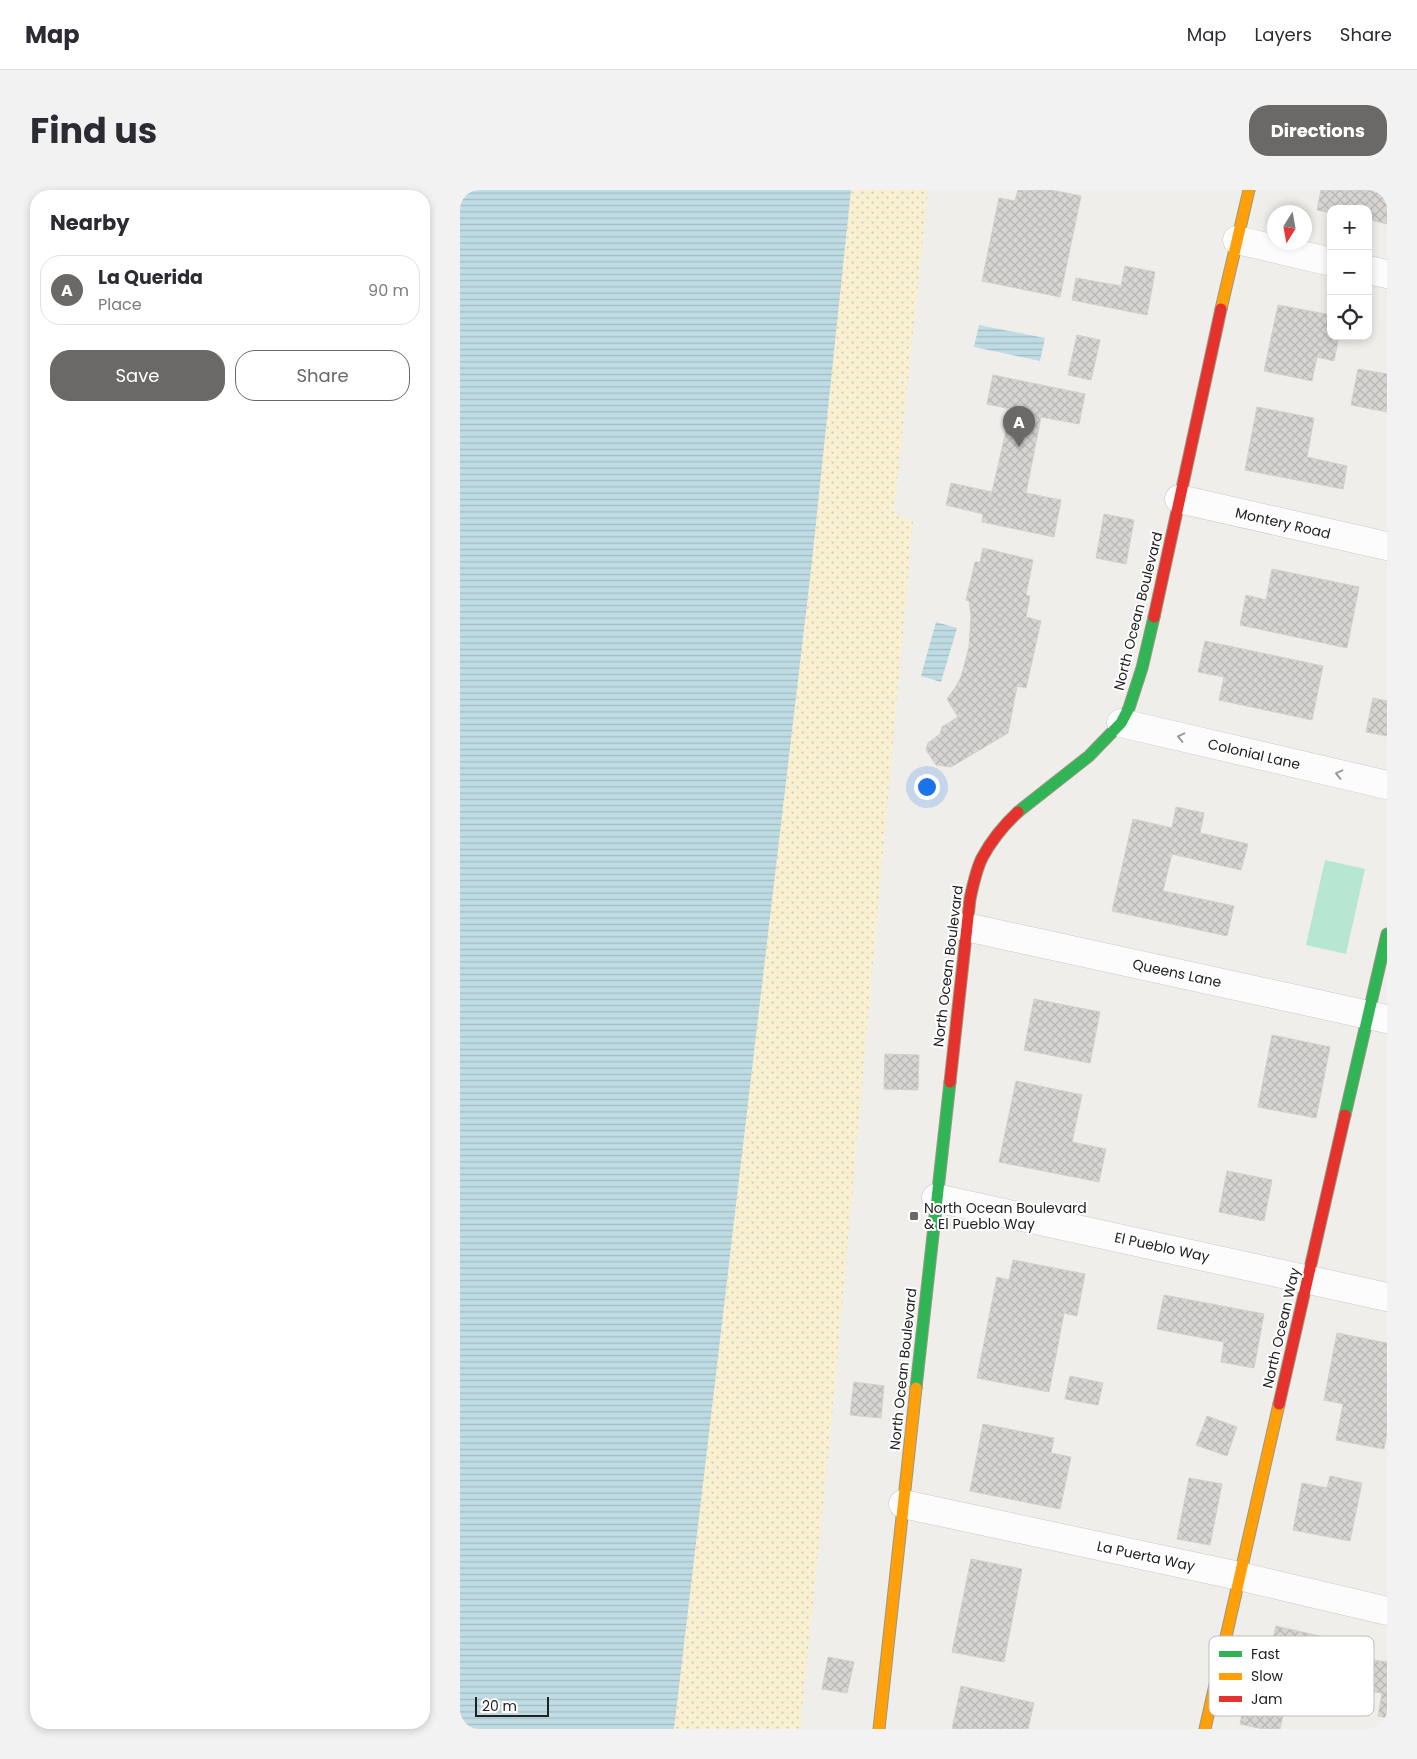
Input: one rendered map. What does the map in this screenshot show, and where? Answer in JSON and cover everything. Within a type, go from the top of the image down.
[{"type":"street","name":"North Ocean Boulevard","points":[[879,1729],[966,927],[975,877],[982,858],[1007,822],[1089,756],[1121,723],[1129,708],[1142,668],[1205,376],[1249,190]]},
{"type":"street","points":[[1237,240],[1327,261]]},
{"type":"street","points":[[1372,271],[1387,274]]},
{"type":"street","name":"Montery Road","points":[[1179,499],[1387,546]]},
{"type":"street","name":"Colonial Lane","points":[[1121,723],[1387,784]]},
{"type":"street","name":"Queens Lane","points":[[966,927],[1378,1017]]},
{"type":"street","name":"North Ocean Way","points":[[1225,1636],[1308,1278],[1378,1017],[1387,934]]},
{"type":"street","name":"El Pueblo Way","points":[[936,1198],[1308,1278],[1387,1297]]},
{"type":"street","name":"La Puerta Way","points":[[903,1504],[1239,1576],[1387,1611]]},
{"type":"street","name":"North Ocean Way","points":[[1204,1729],[1209,1707]]},
{"type":"sand","points":[[851,190],[928,190],[894,513],[913,521],[831,1428],[800,1729],[674,1729],[811,570]]},
{"type":"green space","points":[[1325,860],[1365,869],[1346,954],[1306,945]]},
{"type":"water","points":[[460,190],[851,190],[811,570],[674,1729],[460,1729]]},
{"type":"water","points":[[979,325],[1045,338],[1040,361],[974,347]]},
{"type":"water","points":[[936,622],[957,628],[941,682],[921,676]]},
{"type":"building","points":[[1018,190],[1051,190],[1081,196],[1060,297],[982,281],[999,198],[1015,201]]},
{"type":"building","points":[[1321,190],[1375,190],[1387,193],[1387,224],[1372,220],[1372,205],[1327,205],[1327,212],[1317,210]]},
{"type":"building","points":[[1125,266],[1155,272],[1147,315],[1072,300],[1076,278],[1121,286]]},
{"type":"building","points":[[1278,305],[1327,314],[1327,340],[1338,340],[1334,361],[1317,357],[1312,381],[1264,371]]},
{"type":"building","points":[[1077,335],[1100,340],[1091,380],[1068,375]]},
{"type":"building","points":[[1358,369],[1387,374],[1387,412],[1351,405]]},
{"type":"building","points":[[993,375],[1085,394],[1079,424],[1041,417],[1026,493],[1061,500],[1054,537],[982,522],[983,514],[946,505],[951,483],[992,492],[1011,409],[987,404]]},
{"type":"building","points":[[1257,407],[1314,418],[1307,457],[1347,466],[1343,489],[1245,470]]},
{"type":"building","points":[[1104,514],[1134,520],[1126,564],[1096,558]]},
{"type":"building","points":[[983,548],[1033,560],[1026,595],[1030,596],[1026,617],[1041,621],[1026,688],[1017,686],[1008,733],[951,767],[936,765],[926,750],[928,743],[940,734],[942,727],[958,717],[947,699],[961,677],[969,647],[971,616],[969,601],[966,600],[975,562],[980,562]]},
{"type":"building","points":[[1272,569],[1359,587],[1347,648],[1240,625],[1246,595],[1266,600]]},
{"type":"building","points":[[1205,641],[1323,666],[1312,720],[1219,700],[1224,677],[1198,672]]},
{"type":"building","points":[[1373,698],[1387,701],[1387,736],[1366,732]]},
{"type":"building","points":[[1176,807],[1204,813],[1200,833],[1248,844],[1241,870],[1172,854],[1163,891],[1234,906],[1227,936],[1112,911],[1133,819],[1172,828]]},
{"type":"building","points":[[1034,999],[1100,1012],[1090,1063],[1024,1050]]},
{"type":"building","points":[[1272,1035],[1330,1047],[1316,1118],[1258,1107]]},
{"type":"building","points":[[885,1054],[919,1055],[918,1090],[884,1089]]},
{"type":"building","points":[[1016,1081],[1082,1095],[1072,1142],[1106,1149],[1099,1182],[999,1162]]},
{"type":"building","points":[[1227,1171],[1272,1180],[1264,1221],[1219,1212]]},
{"type":"building","points":[[1013,1260],[1085,1274],[1077,1316],[1064,1313],[1049,1392],[977,1378],[997,1277],[1009,1280]]},
{"type":"building","points":[[1164,1295],[1264,1314],[1254,1368],[1221,1362],[1224,1342],[1157,1329]]},
{"type":"building","points":[[1337,1333],[1387,1343],[1387,1433],[1384,1449],[1336,1440],[1343,1404],[1324,1400]]},
{"type":"building","points":[[1070,1376],[1103,1383],[1098,1405],[1065,1399]]},
{"type":"building","points":[[854,1382],[884,1386],[881,1418],[850,1415]]},
{"type":"building","points":[[1207,1416],[1237,1427],[1227,1456],[1196,1445]]},
{"type":"building","points":[[983,1424],[1054,1438],[1051,1453],[1071,1457],[1060,1509],[970,1491]]},
{"type":"building","points":[[1330,1476],[1362,1483],[1350,1541],[1293,1530],[1302,1483],[1327,1488]]},
{"type":"building","points":[[1189,1478],[1222,1484],[1210,1545],[1177,1539]]},
{"type":"building","points":[[971,1559],[1022,1569],[1004,1662],[952,1652]]},
{"type":"building","points":[[1276,1626],[1319,1636],[1274,1636]]},
{"type":"building","points":[[828,1657],[854,1662],[847,1693],[822,1689]]},
{"type":"building","points":[[1374,1660],[1387,1662],[1387,1718],[1378,1716],[1382,1693],[1374,1692]]},
{"type":"building","points":[[961,1686],[1034,1703],[1028,1729],[952,1729]]},
{"type":"building","points":[[1242,1716],[1283,1716],[1280,1729],[1263,1729],[1240,1724]]},
{"type":"traffic: fast","points":[[1018,812],[1089,756],[1121,723],[1129,708],[1142,668],[1154,617]]},
{"type":"traffic: fast","points":[[1345,1115],[1387,934]]},
{"type":"traffic: fast","points":[[916,1388],[950,1082]]},
{"type":"traffic: slow","points":[[1221,309],[1249,190]]},
{"type":"traffic: slow","points":[[879,1729],[916,1388]]},
{"type":"traffic: slow","points":[[1226,1636],[1279,1404]]},
{"type":"traffic: slow","points":[[1205,1729],[1209,1711]]},
{"type":"traffic: jam","points":[[1154,617],[1221,309]]},
{"type":"traffic: jam","points":[[950,1082],[970,899],[974,883],[982,858],[998,834],[1018,812]]},
{"type":"traffic: jam","points":[[1279,1404],[1345,1115]]},
{"type":"place","name":"La Querida","points":[[1019,447]]},
{"type":"place","name":"North Ocean Boulevard & El Pueblo Way","points":[[914,1216]]}]
